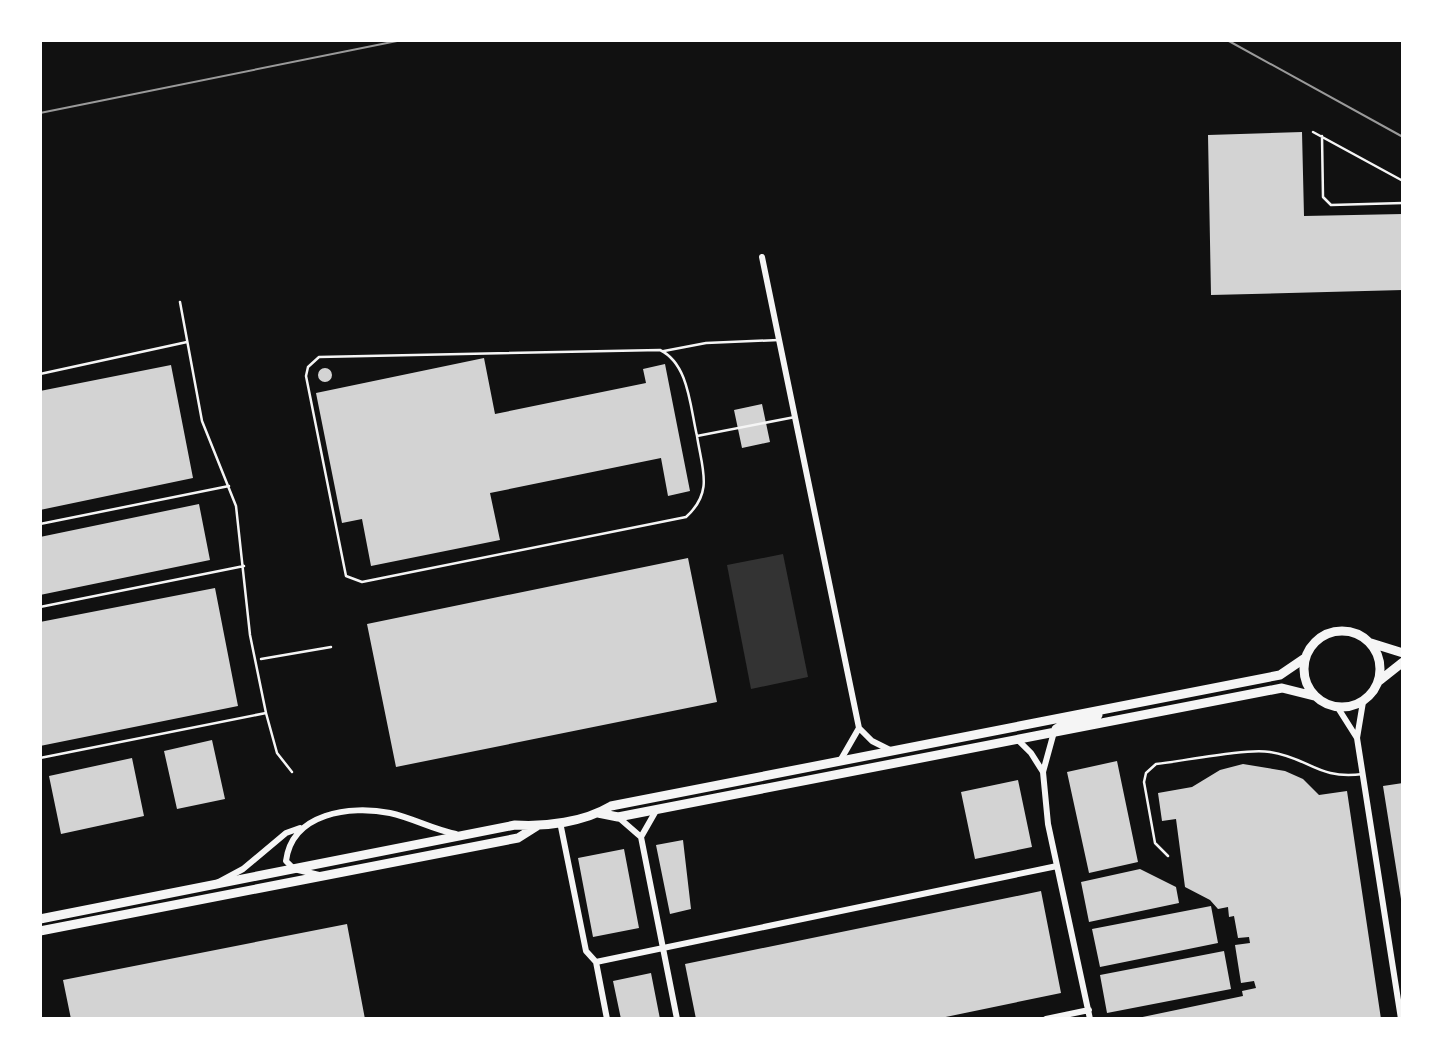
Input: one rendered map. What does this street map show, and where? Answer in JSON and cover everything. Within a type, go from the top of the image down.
[{"type":"main road","points":[[40,919],[515,825],[537,826],[560,822],[598,813],[611,806],[1280,675],[1306,658],[1322,637],[1334,632],[1360,635],[1371,643],[1403,653]]},
{"type":"main road","points":[[1371,643],[1381,668],[1380,681]]},
{"type":"main road","points":[[1306,658],[1305,678],[1314,696]]},
{"type":"main road","points":[[598,813],[618,817],[1282,688],[1314,696],[1338,708],[1363,702],[1380,681],[1403,662]]},
{"type":"main road","points":[[1054,732],[1065,724],[1154,700]]},
{"type":"main road","points":[[40,931],[518,838],[537,826]]},
{"type":"street","points":[[762,257],[859,728],[872,741],[890,751]]},
{"type":"street","points":[[1363,702],[1357,738],[1401,1019]]},
{"type":"street","points":[[1338,708],[1357,738]]},
{"type":"street","points":[[840,761],[859,728]]},
{"type":"street","points":[[1042,772],[1054,732]]},
{"type":"street","points":[[1017,738],[1031,753],[1042,772],[1057,866],[1090,1019]]},
{"type":"street","points":[[641,837],[657,809]]},
{"type":"street","points":[[216,884],[243,869],[286,833],[319,818],[349,810],[388,813],[462,835]]},
{"type":"street","points":[[618,817],[641,837],[677,1019]]},
{"type":"street","points":[[560,822],[586,951],[596,962],[607,1019]]},
{"type":"street","points":[[305,826],[288,846],[286,861],[294,869],[319,876]]},
{"type":"street","points":[[596,962],[1057,866]]},
{"type":"street","points":[[1046,1019],[1088,1010]]},
{"type":"lane","points":[[1313,132],[1403,181]]},
{"type":"lane","points":[[1322,136],[1323,197],[1331,205],[1403,203]]},
{"type":"lane","points":[[180,302],[202,421],[229,486],[240,527],[254,661],[266,713],[276,753],[292,772]]},
{"type":"lane","points":[[662,351],[674,357],[682,373],[705,485],[699,505],[686,517],[362,582],[346,576],[306,376],[308,367],[319,357],[662,351],[706,342],[779,340]]},
{"type":"lane","points":[[40,374],[188,341]]},
{"type":"lane","points":[[697,436],[795,417]]},
{"type":"lane","points":[[40,524],[229,486]]},
{"type":"lane","points":[[40,607],[244,566]]},
{"type":"lane","points":[[40,758],[266,713]]},
{"type":"lane","points":[[1168,856],[1155,843],[1144,782],[1146,773],[1156,764],[1268,751],[1298,760],[1324,774],[1340,777],[1363,774]]},
{"type":"path","points":[[254,661],[331,647]]},
{"type":"shaded area","points":[[783,554],[808,677],[751,689],[727,565]]},
{"type":"building","points":[[1302,132],[1304,216],[1403,214],[1403,290],[1211,295],[1208,135]]},
{"type":"building","points":[[484,358],[495,414],[646,383],[643,369],[665,364],[690,491],[668,496],[661,458],[490,493],[500,540],[371,566],[362,519],[342,523],[316,393]]},
{"type":"building","points":[[171,365],[193,478],[40,510],[40,391]]},
{"type":"building","points":[[325,368],[330,370],[330,380],[325,382],[320,380],[318,375],[320,370]]},
{"type":"building","points":[[762,404],[770,442],[742,448],[734,410]]},
{"type":"building","points":[[199,504],[210,560],[40,595],[40,537]]},
{"type":"building","points":[[688,558],[717,702],[396,767],[367,624]]},
{"type":"building","points":[[215,588],[238,706],[40,746],[40,622]]},
{"type":"building","points":[[212,740],[225,799],[177,809],[164,751]]},
{"type":"building","points":[[132,758],[144,816],[61,834],[49,776]]},
{"type":"building","points":[[1117,761],[1138,862],[1089,873],[1067,772]]},
{"type":"building","points":[[1243,764],[1285,771],[1303,779],[1319,795],[1347,791],[1381,1019],[1133,1019],[1243,996],[1242,991],[1256,988],[1254,981],[1241,983],[1235,945],[1250,943],[1249,937],[1238,938],[1234,916],[1229,917],[1228,907],[1218,909],[1210,900],[1185,887],[1176,819],[1162,821],[1158,793],[1192,787],[1220,770]]},
{"type":"building","points":[[1018,780],[1032,847],[975,859],[961,792]]},
{"type":"building","points":[[1403,783],[1403,899],[1401,899],[1383,786]]},
{"type":"building","points":[[683,840],[691,909],[670,914],[656,845]]},
{"type":"building","points":[[624,849],[639,928],[593,937],[578,858]]},
{"type":"building","points":[[1140,869],[1176,887],[1179,903],[1089,922],[1081,882]]},
{"type":"building","points":[[1041,891],[1061,993],[936,1019],[696,1019],[685,964]]},
{"type":"building","points":[[1211,906],[1218,943],[1100,967],[1092,929]]},
{"type":"building","points":[[347,924],[365,1019],[71,1019],[63,980]]},
{"type":"building","points":[[1224,951],[1231,989],[1107,1013],[1100,975]]},
{"type":"building","points":[[651,973],[660,1019],[621,1019],[613,981]]},
{"type":"tram line","points":[[40,113],[402,40]]},
{"type":"tram line","points":[[1227,40],[1403,137]]}]
